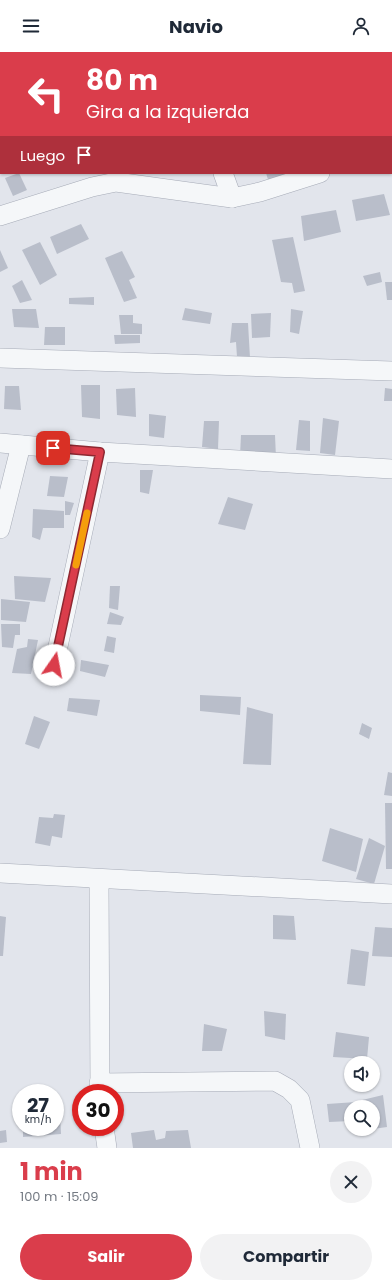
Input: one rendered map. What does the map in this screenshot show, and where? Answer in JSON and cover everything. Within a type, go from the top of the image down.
[{"type":"street","points":[[223,174],[232,198]]},
{"type":"street","points":[[0,216],[92,187],[116,182],[232,198],[260,192],[317,174]]},
{"type":"street","points":[[0,358],[392,371]]},
{"type":"street","points":[[0,443],[100,452],[392,469]]},
{"type":"street","points":[[0,528],[21,445]]},
{"type":"street","points":[[54,665],[100,452]]},
{"type":"street","points":[[0,873],[392,894]]},
{"type":"street","points":[[99,878],[99,1084]]},
{"type":"street","points":[[124,1087],[275,1081],[289,1089],[300,1100],[310,1148]]},
{"type":"street","points":[[105,1136],[107,1148]]},
{"type":"building","points":[[19,174],[27,190],[13,196],[5,178]]},
{"type":"building","points":[[266,174],[284,174],[269,183]]},
{"type":"building","points":[[384,194],[390,215],[356,221],[352,200]]},
{"type":"building","points":[[336,210],[341,232],[304,241],[301,216]]},
{"type":"building","points":[[81,224],[89,239],[57,254],[50,237]]},
{"type":"building","points":[[293,237],[305,291],[294,293],[292,283],[281,282],[272,240]]},
{"type":"building","points":[[40,242],[57,275],[40,285],[22,250]]},
{"type":"building","points":[[0,250],[8,268],[0,272]]},
{"type":"building","points":[[122,251],[135,277],[129,280],[137,298],[124,302],[105,258]]},
{"type":"building","points":[[380,272],[382,282],[367,286],[363,276]]},
{"type":"building","points":[[22,280],[32,300],[20,303],[12,286]]},
{"type":"building","points":[[385,282],[392,282],[392,300],[387,300]]},
{"type":"building","points":[[94,297],[94,305],[69,304],[69,298]]},
{"type":"building","points":[[185,308],[212,313],[210,324],[182,320]]},
{"type":"building","points":[[12,309],[36,309],[39,328],[14,327]]},
{"type":"building","points":[[291,309],[303,311],[299,334],[290,332]]},
{"type":"building","points":[[271,313],[270,337],[252,338],[251,314]]},
{"type":"building","points":[[119,315],[133,315],[133,323],[142,324],[142,334],[121,334]]},
{"type":"building","points":[[232,323],[248,323],[250,358],[237,357],[236,342],[230,343]]},
{"type":"building","points":[[45,327],[65,327],[65,345],[44,345]]},
{"type":"building","points":[[114,335],[140,335],[140,343],[115,344]]},
{"type":"building","points":[[81,385],[100,385],[100,419],[82,417]]},
{"type":"building","points":[[5,386],[19,386],[21,410],[4,409]]},
{"type":"building","points":[[135,388],[136,417],[117,415],[116,389]]},
{"type":"building","points":[[385,388],[392,389],[392,401],[384,401]]},
{"type":"building","points":[[149,414],[166,416],[164,438],[149,436]]},
{"type":"building","points":[[323,418],[339,421],[335,455],[320,453]]},
{"type":"building","points":[[299,420],[310,421],[310,451],[296,450]]},
{"type":"building","points":[[204,421],[219,421],[218,449],[202,447]]},
{"type":"building","points":[[241,435],[275,435],[276,458],[240,456]]},
{"type":"building","points":[[140,470],[153,470],[149,494],[140,492]]},
{"type":"building","points":[[50,476],[68,477],[64,497],[47,496]]},
{"type":"building","points":[[228,497],[253,504],[245,530],[218,524]]},
{"type":"building","points":[[65,501],[74,503],[70,515],[65,515]]},
{"type":"building","points":[[33,509],[64,511],[64,528],[43,528],[40,540],[32,537]]},
{"type":"building","points":[[14,576],[51,578],[45,602],[15,599]]},
{"type":"building","points":[[110,586],[120,586],[118,610],[109,608]]},
{"type":"building","points":[[1,599],[30,602],[26,622],[1,620]]},
{"type":"building","points":[[110,612],[124,617],[121,625],[107,624]]},
{"type":"building","points":[[1,624],[20,624],[20,635],[15,635],[13,648],[2,647]]},
{"type":"building","points":[[107,636],[116,638],[114,653],[104,651]]},
{"type":"building","points":[[28,639],[38,640],[31,674],[12,673],[17,649],[27,647]]},
{"type":"building","points":[[81,660],[109,665],[105,677],[80,671]]},
{"type":"building","points":[[200,695],[241,697],[240,715],[200,711]]},
{"type":"building","points":[[69,698],[100,700],[97,716],[67,711]]},
{"type":"building","points":[[247,707],[273,714],[271,765],[243,764]]},
{"type":"building","points":[[34,716],[50,722],[39,749],[25,744]]},
{"type":"building","points":[[362,723],[372,728],[369,739],[359,734]]},
{"type":"building","points":[[388,772],[392,773],[392,796],[384,795]]},
{"type":"building","points":[[385,803],[392,803],[392,869],[386,869]]},
{"type":"building","points":[[54,814],[65,815],[62,838],[52,836],[50,846],[35,843],[39,817],[53,818]]},
{"type":"building","points":[[330,828],[363,839],[356,872],[322,861]]},
{"type":"building","points":[[369,838],[385,846],[374,884],[356,879]]},
{"type":"building","points":[[273,915],[294,916],[296,940],[273,939]]},
{"type":"building","points":[[0,916],[6,917],[3,956],[0,956]]},
{"type":"building","points":[[375,927],[392,928],[392,957],[372,956]]},
{"type":"building","points":[[351,949],[369,952],[365,986],[347,984]]},
{"type":"building","points":[[264,1011],[286,1014],[285,1040],[265,1036]]},
{"type":"building","points":[[204,1024],[227,1029],[222,1051],[202,1051]]},
{"type":"building","points":[[336,1032],[369,1037],[367,1056],[333,1057]]},
{"type":"building","points":[[383,1095],[387,1127],[380,1128],[380,1100],[362,1100]]},
{"type":"building","points":[[344,1103],[344,1121],[329,1122],[327,1104]]},
{"type":"building","points":[[6,1130],[7,1142],[0,1143],[0,1131]]},
{"type":"building","points":[[154,1130],[156,1140],[165,1138],[166,1131],[188,1130],[191,1148],[133,1148],[131,1133]]},
{"type":"slow traffic","points":[[76,565],[87,513]]},
{"type":"route","points":[[53,448],[100,452],[54,665]]}]
